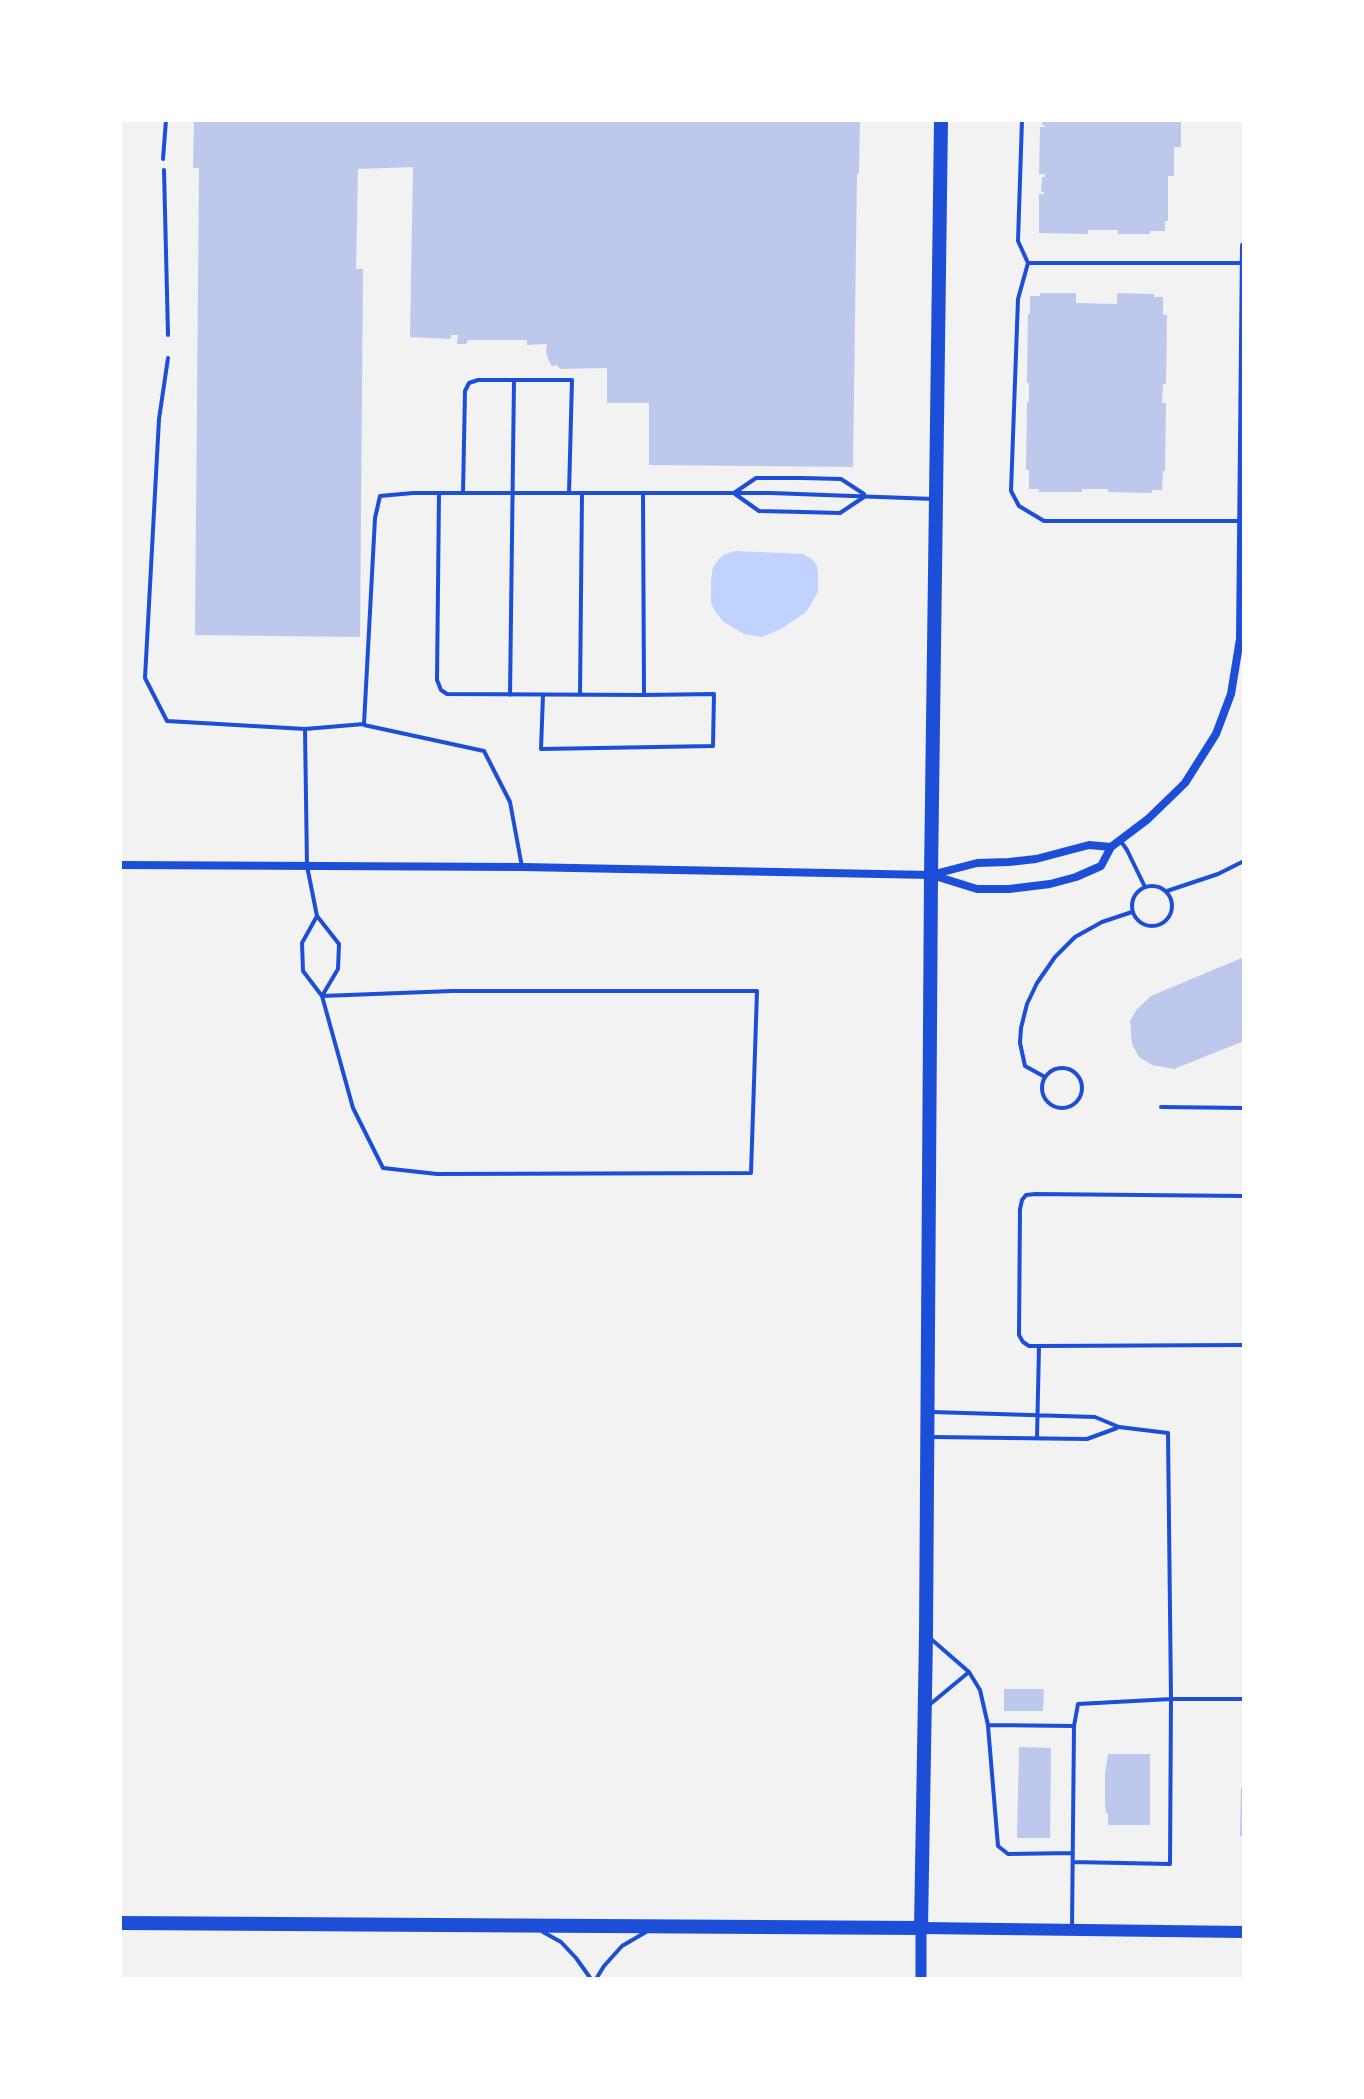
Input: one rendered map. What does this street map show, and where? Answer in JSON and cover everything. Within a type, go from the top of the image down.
[{"type":"main road","points":[[921,1928],[941,120]]},
{"type":"main road","points":[[120,1923],[1244,1932]]},
{"type":"street","points":[[931,875],[977,889],[1009,889],[1050,884],[1101,866],[1111,847],[1148,819],[1185,783],[1216,734],[1231,694],[1242,639],[1244,246]]},
{"type":"street","points":[[120,865],[522,867],[931,875],[977,863],[1036,859],[1089,845],[1111,847]]},
{"type":"street","points":[[921,1928],[921,1979]]},
{"type":"lane","points":[[163,159],[166,120]]},
{"type":"lane","points":[[1022,120],[1018,241],[1028,263],[1018,299],[1011,491],[1019,506],[1044,521],[1241,521]]},
{"type":"lane","points":[[164,170],[168,335]]},
{"type":"lane","points":[[1028,263],[1243,263]]},
{"type":"lane","points":[[168,358],[159,419],[145,678],[167,721],[305,729],[364,724],[484,751],[510,802],[522,867]]},
{"type":"lane","points":[[463,493],[465,391],[469,383],[478,380],[572,380],[569,493]]},
{"type":"lane","points":[[510,695],[514,380]]},
{"type":"lane","points":[[734,493],[756,478],[841,479],[866,495]]},
{"type":"lane","points":[[364,724],[375,518],[380,496],[439,493],[734,493],[937,499]]},
{"type":"lane","points":[[439,493],[438,685],[441,690],[447,694],[510,695],[714,694],[713,746],[541,749],[543,695]]},
{"type":"lane","points":[[580,695],[582,493]]},
{"type":"lane","points":[[643,493],[644,695]]},
{"type":"lane","points":[[734,493],[759,511],[840,513],[866,495]]},
{"type":"lane","points":[[305,729],[307,866],[317,916],[339,944],[338,969],[322,996]]},
{"type":"lane","points":[[1120,840],[1145,887]]},
{"type":"lane","points":[[1167,891],[1218,874],[1244,861]]},
{"type":"lane","points":[[1155,885],[1167,891],[1172,903],[1170,916],[1160,925],[1140,923],[1132,912],[1136,892],[1145,887],[1155,885]]},
{"type":"lane","points":[[1045,1077],[1025,1066],[1020,1043],[1027,1004],[1037,983],[1055,957],[1075,937],[1102,922],[1132,912]]},
{"type":"lane","points":[[317,916],[302,943],[303,971],[322,996],[353,1108],[383,1168],[437,1174],[751,1173],[757,991],[452,991],[322,996]]},
{"type":"lane","points":[[1054,1068],[1074,1070],[1082,1082],[1081,1096],[1071,1106],[1058,1108],[1051,1105],[1043,1095],[1042,1082],[1045,1077],[1054,1068]]},
{"type":"lane","points":[[1161,1107],[1244,1108]]},
{"type":"lane","points":[[1244,1196],[1026,1195],[1020,1209],[1019,1335],[1029,1346],[1244,1345]]},
{"type":"lane","points":[[1037,1438],[1039,1346]]},
{"type":"lane","points":[[928,1412],[1095,1417],[1119,1427],[1168,1433],[1170,1864],[1073,1862]]},
{"type":"lane","points":[[928,1436],[1087,1439],[1119,1427]]},
{"type":"lane","points":[[926,1635],[969,1672],[980,1690],[988,1725],[998,1846],[1008,1854],[1073,1853]]},
{"type":"lane","points":[[925,1708],[969,1672]]},
{"type":"lane","points":[[1072,1930],[1074,1726],[1078,1704],[1244,1699]]},
{"type":"lane","points":[[988,1725],[1074,1726]]},
{"type":"lane","points":[[531,1925],[561,1942],[593,1979],[622,1946],[656,1926]]},
{"type":"water","points":[[736,551],[803,554],[812,559],[817,566],[818,592],[806,612],[781,629],[762,637],[744,634],[724,622],[711,603],[713,567],[725,554]]},
{"type":"building","points":[[194,120],[860,120],[853,467],[649,465],[649,403],[607,403],[607,368],[560,369],[549,361],[547,344],[527,345],[527,340],[468,340],[466,344],[457,344],[458,335],[451,335],[451,339],[410,337],[413,167],[358,169],[356,269],[363,269],[360,637],[195,635],[199,168],[193,168]]},
{"type":"building","points":[[1042,120],[1181,120],[1181,147],[1174,147],[1174,176],[1168,176],[1168,221],[1165,221],[1165,231],[1150,231],[1150,234],[1118,234],[1118,230],[1088,230],[1088,234],[1039,233],[1039,194],[1044,194],[1041,192],[1042,177],[1045,177],[1045,174],[1039,174],[1040,127],[1045,127]]},
{"type":"building","points":[[1040,293],[1076,293],[1076,303],[1117,304],[1117,293],[1163,297],[1163,315],[1167,315],[1166,384],[1163,384],[1162,403],[1166,403],[1162,490],[1152,490],[1152,493],[1108,492],[1108,489],[1039,492],[1039,489],[1029,489],[1029,470],[1026,470],[1028,314],[1030,296],[1040,296]]},
{"type":"building","points":[[1244,957],[1244,1041],[1174,1069],[1152,1065],[1139,1057],[1132,1044],[1130,1021],[1137,1009],[1151,996]]},
{"type":"building","points":[[1004,1689],[1044,1689],[1043,1711],[1004,1711]]},
{"type":"building","points":[[1019,1747],[1051,1748],[1050,1838],[1017,1838]]},
{"type":"building","points":[[1108,1754],[1150,1754],[1150,1825],[1108,1825],[1105,1774]]},
{"type":"building","points":[[1241,1788],[1244,1788],[1244,1836],[1240,1836]]}]
